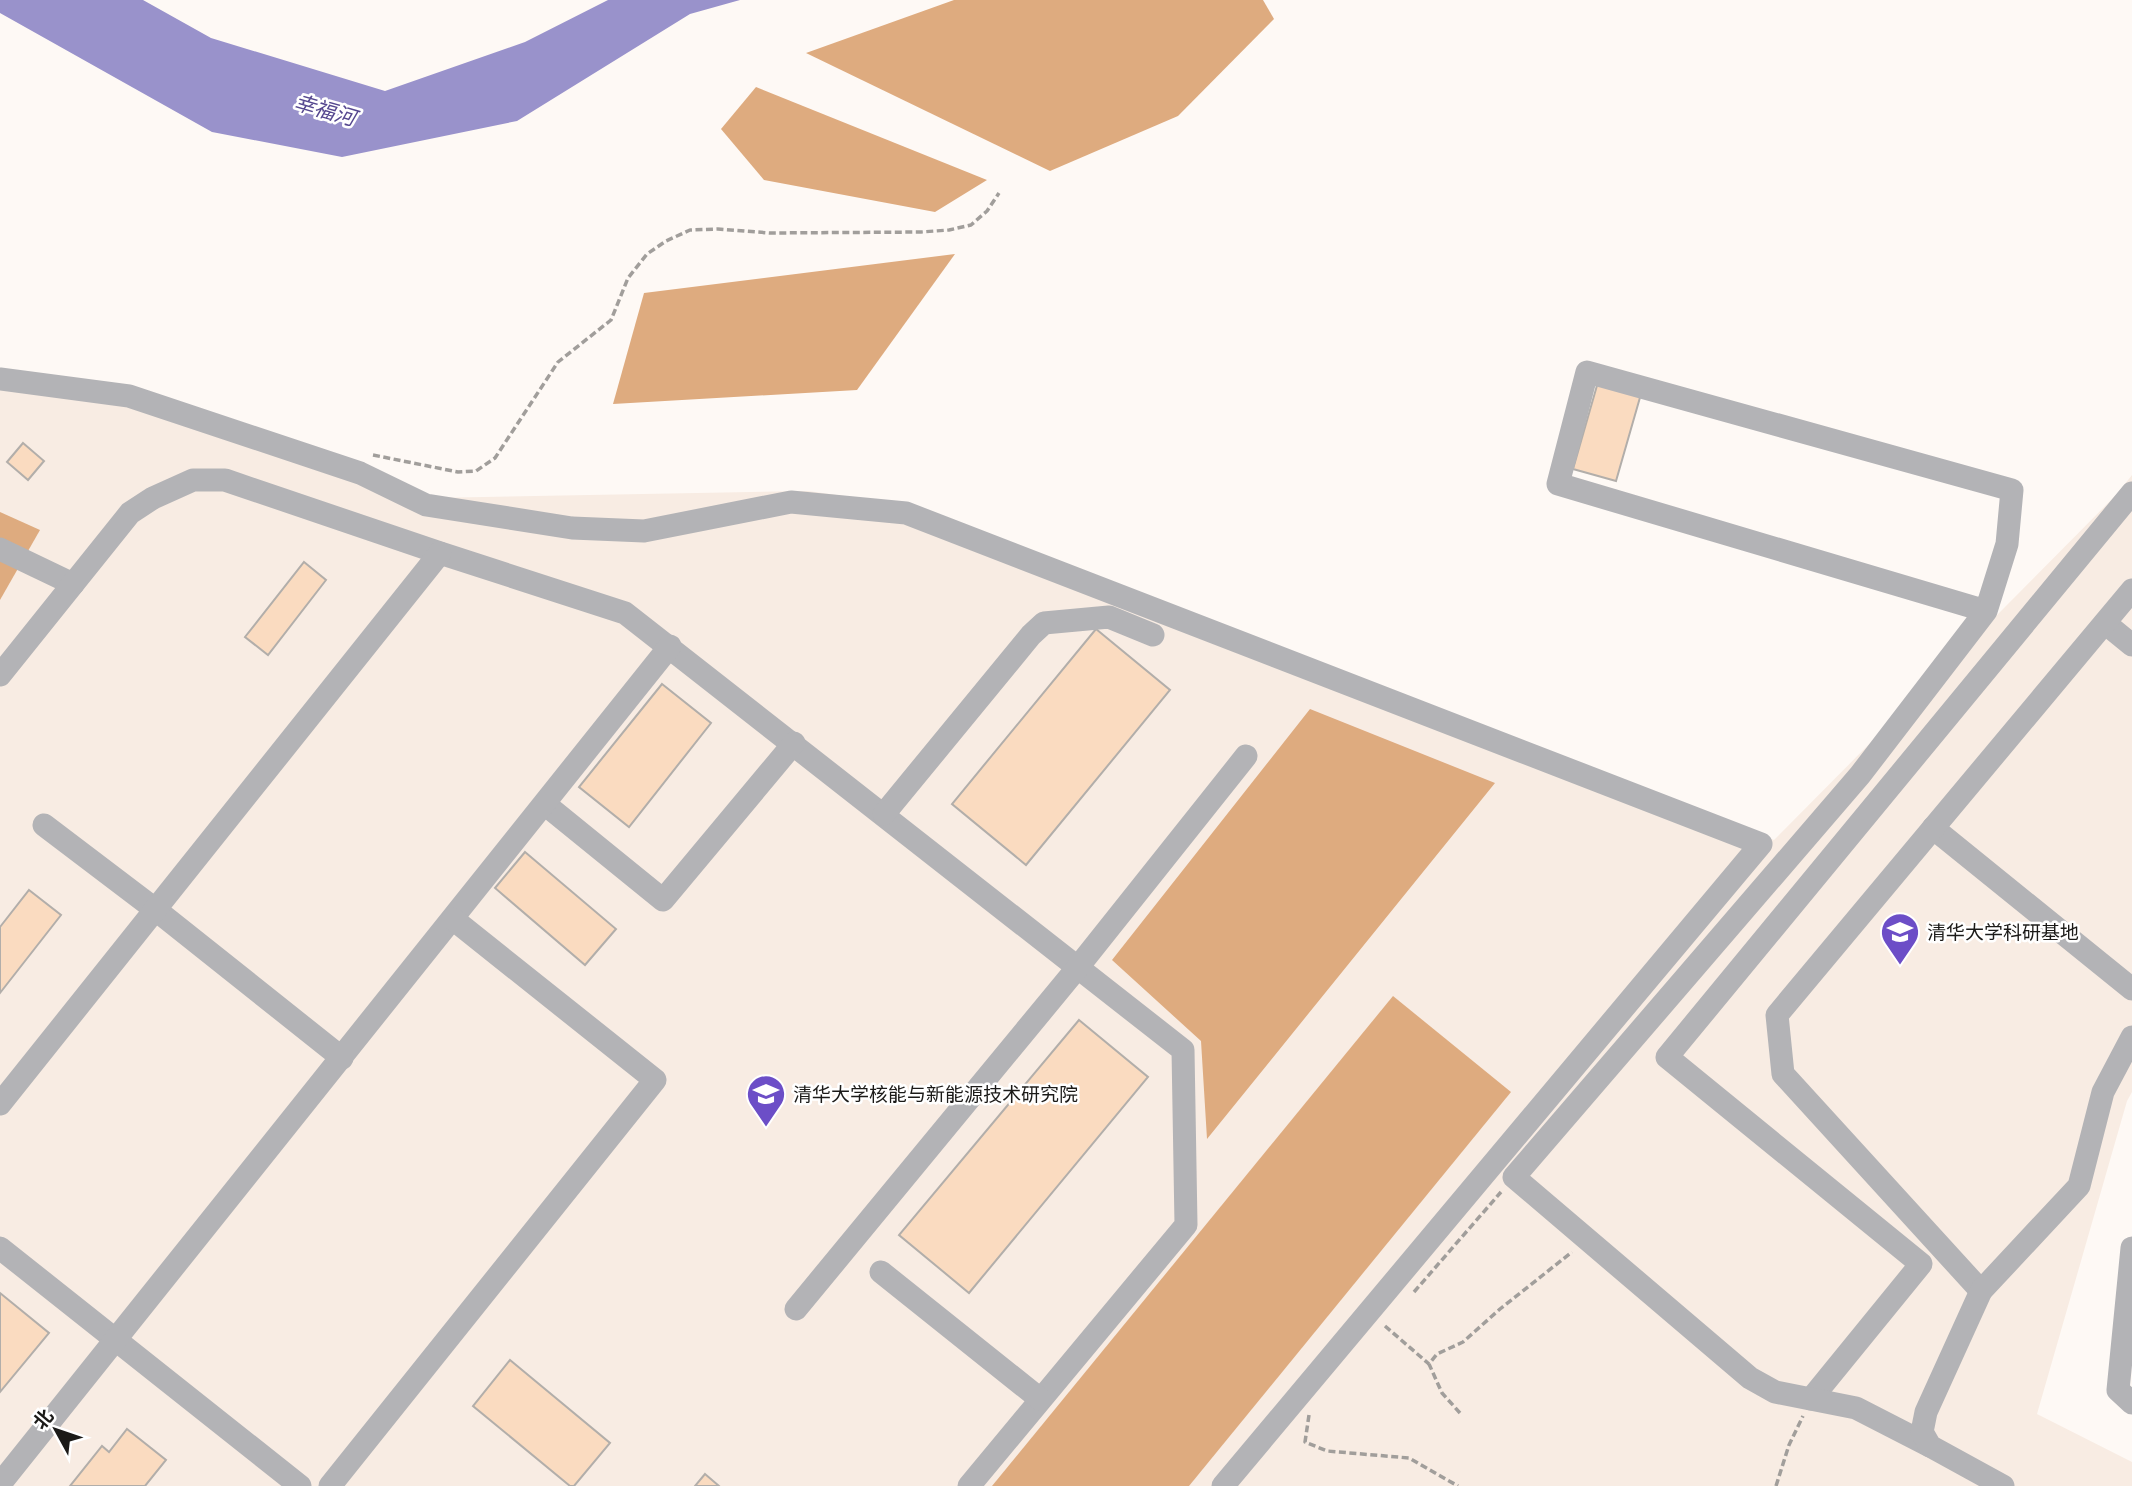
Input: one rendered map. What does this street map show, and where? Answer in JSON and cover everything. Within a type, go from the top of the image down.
[{"type":"street","points":[[1986,611],[1558,484],[1587,372],[2012,489],[2007,544],[1986,611],[1860,775],[1514,1177],[1750,1378],[1775,1392],[1856,1408],[2003,1486]]},
{"type":"street","points":[[0,379],[129,396],[360,473],[426,505],[572,528],[644,531],[791,502],[905,513],[1761,844],[1223,1486]]},
{"type":"street","points":[[0,676],[130,513],[153,498],[193,480],[225,480],[625,613],[1183,1050],[1186,1225],[970,1486]]},
{"type":"street","points":[[1811,1399],[1921,1264],[1667,1057],[2132,493]]},
{"type":"street","points":[[0,549],[73,584]]},
{"type":"street","points":[[0,1104],[440,553]]},
{"type":"street","points":[[1981,1292],[1783,1074],[1777,1015],[2132,590]]},
{"type":"street","points":[[884,814],[1031,635],[1044,623],[1109,617],[1153,635]]},
{"type":"street","points":[[2105,623],[2132,645]]},
{"type":"street","points":[[0,1483],[670,646]]},
{"type":"street","points":[[546,804],[663,900],[794,743]]},
{"type":"street","points":[[796,1309],[1079,967],[1246,756]]},
{"type":"street","points":[[44,825],[342,1058]]},
{"type":"street","points":[[1933,828],[2132,989]]},
{"type":"street","points":[[330,1486],[655,1080],[453,919]]},
{"type":"street","points":[[1930,1446],[1922,1432],[1926,1412],[1981,1292],[2079,1186],[2103,1092],[2132,1037]]},
{"type":"street","points":[[0,1248],[300,1486]]},
{"type":"street","points":[[2132,1248],[2118,1390],[2132,1403]]},
{"type":"street","points":[[881,1272],[1040,1399]]},
{"type":"path","points":[[368,454],[458,472],[476,471],[495,458],[558,362],[611,320],[628,278],[647,254],[690,230],[770,233],[949,230],[971,225],[987,211],[999,193]]},
{"type":"path","points":[[1411,1296],[1514,1177]]},
{"type":"path","points":[[1429,1364],[1437,1354],[1464,1342],[1500,1309],[1587,1239]]},
{"type":"path","points":[[1385,1326],[1429,1364],[1442,1393],[1460,1413]]},
{"type":"path","points":[[1776,1486],[1789,1445],[1811,1399]]},
{"type":"path","points":[[1309,1415],[1305,1442],[1327,1451],[1409,1458],[1458,1486]]},
{"type":"shaded area","points":[[954,0],[1263,0],[1274,19],[1178,116],[1050,171],[806,53]]},
{"type":"shaded area","points":[[756,87],[987,180],[935,212],[764,180],[721,129]]},
{"type":"shaded area","points":[[955,254],[857,390],[613,404],[644,293]]},
{"type":"shaded area","name":"清华大学核能与新能源技术研究院","points":[[0,370],[139,388],[430,498],[808,491],[902,504],[1774,840],[2117,494],[2132,475],[2132,1092],[2127,1101],[2037,1414],[2132,1462],[2132,1486],[0,1486]]},
{"type":"shaded area","points":[[0,512],[40,530],[0,600]]},
{"type":"shaded area","points":[[1310,709],[1495,783],[1207,1139],[1201,1041],[1112,960]]},
{"type":"shaded area","points":[[1393,996],[1511,1092],[1189,1486],[992,1486]]},
{"type":"water","name":"幸福河","points":[[0,0],[143,0],[211,38],[385,91],[525,42],[608,0],[740,0],[690,14],[517,121],[342,157],[212,132],[0,13]]},
{"type":"building","points":[[1598,382],[1641,394],[1616,481],[1573,469]]},
{"type":"building","points":[[23,443],[44,461],[28,480],[7,462]]},
{"type":"building","points":[[304,562],[326,580],[268,655],[245,637]]},
{"type":"building","points":[[1096,629],[1170,690],[1026,865],[952,804]]},
{"type":"building","points":[[662,684],[711,723],[629,827],[579,787]]},
{"type":"building","points":[[525,852],[616,929],[585,965],[495,888]]},
{"type":"building","points":[[29,890],[61,915],[0,993],[0,927]]},
{"type":"building","points":[[1079,1020],[1148,1077],[969,1293],[899,1235]]},
{"type":"building","points":[[0,1293],[49,1333],[0,1392]]},
{"type":"building","points":[[510,1360],[610,1443],[574,1486],[570,1486],[473,1406]]},
{"type":"building","points":[[127,1429],[166,1460],[145,1486],[70,1486],[102,1446],[109,1452]]},
{"type":"building","points":[[705,1474],[719,1486],[695,1486]]},
{"type":"place","name":"清华大学科研基地","points":[[1900,966]]},
{"type":"place","name":"清华大学核能与新能源技术研究院","points":[[766,1128]]}]
